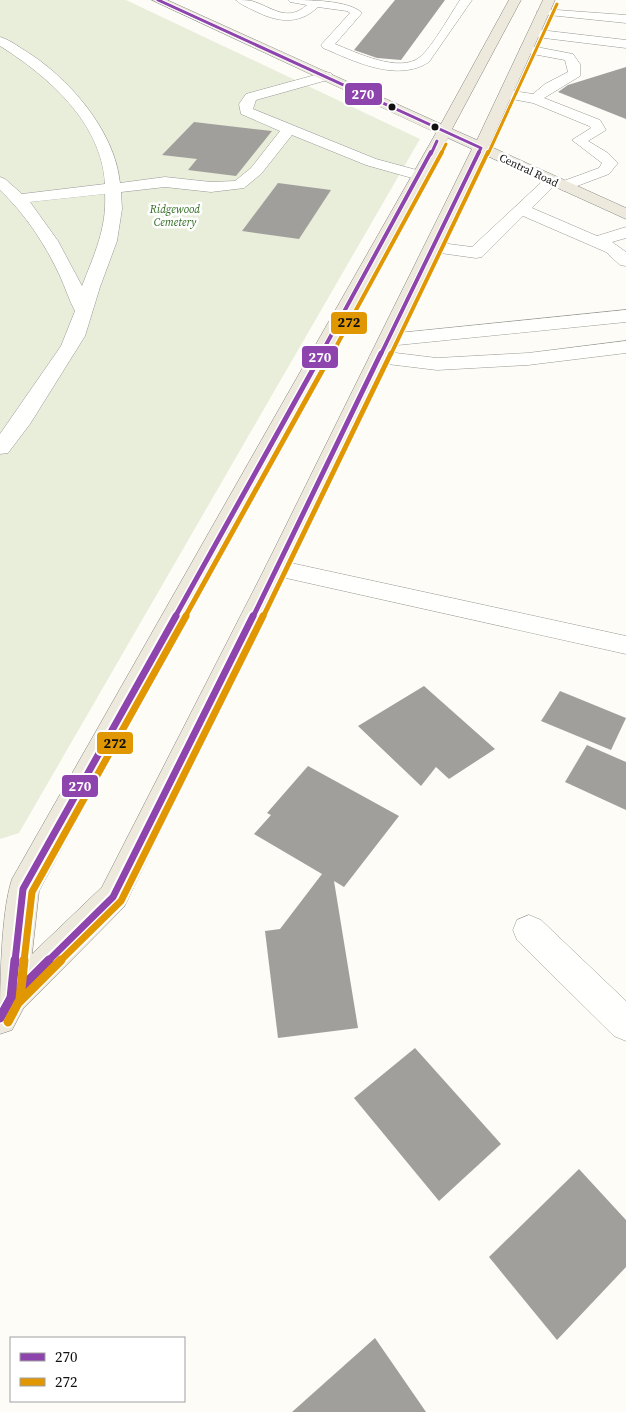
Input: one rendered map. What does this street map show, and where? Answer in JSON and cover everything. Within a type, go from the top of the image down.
[{"type":"main road","name":"Central Road","points":[[158,0],[626,214]]},
{"type":"main road","points":[[4,1004],[23,889],[420,175],[515,0]]},
{"type":"main road","points":[[539,0],[533,12],[539,22]]},
{"type":"main road","points":[[4,1004],[112,897],[277,568],[481,148],[549,0]]},
{"type":"street","points":[[242,0],[289,19],[301,16],[317,2]]},
{"type":"street","points":[[294,0],[351,8],[356,13],[327,45],[370,63],[407,67],[419,65],[466,0]]},
{"type":"street","points":[[351,8],[365,0]]},
{"type":"street","points":[[539,22],[605,13],[626,19]]},
{"type":"street","points":[[539,22],[626,44]]},
{"type":"street","points":[[0,41],[31,59],[75,101],[90,122],[101,143],[115,187],[109,242],[83,310],[77,332],[63,358],[35,401],[0,448]]},
{"type":"street","points":[[526,49],[569,56],[574,64],[575,74],[567,80],[546,87],[536,99]]},
{"type":"street","points":[[326,76],[251,97],[246,104],[246,111],[371,162],[420,175]]},
{"type":"street","points":[[433,246],[476,253],[521,209],[558,183],[604,171],[610,163],[603,155],[585,146],[579,140],[599,130],[595,123],[536,99],[506,94]]},
{"type":"street","points":[[18,199],[165,182],[211,187],[239,184],[256,172],[287,131],[285,127]]},
{"type":"street","points":[[0,182],[18,199],[62,259],[83,310]]},
{"type":"street","points":[[521,209],[612,248],[626,261]]},
{"type":"street","points":[[596,242],[626,232]]},
{"type":"street","points":[[384,348],[626,316]]},
{"type":"street","points":[[384,348],[437,364],[528,359],[626,347]]},
{"type":"street","points":[[277,568],[626,645]]},
{"type":"street","points":[[530,930],[626,1024]]},
{"type":"green space","name":"Ridgewood Cemetery","points":[[0,0],[126,0],[420,139],[19,833],[0,839]]},
{"type":"building","points":[[395,0],[445,0],[401,60],[377,58],[354,50]]},
{"type":"building","points":[[626,67],[626,119],[558,92],[568,85]]},
{"type":"building","points":[[194,122],[272,131],[236,176],[188,170],[197,159],[162,155]]},
{"type":"building","points":[[278,183],[331,190],[299,239],[242,231]]},
{"type":"building","points":[[424,686],[495,749],[449,779],[436,767],[421,786],[358,726]]},
{"type":"building","points":[[560,691],[626,718],[611,750],[541,721]]},
{"type":"building","points":[[587,745],[626,762],[626,810],[565,782]]},
{"type":"building","points":[[308,766],[399,816],[344,887],[334,881],[358,1028],[278,1038],[265,931],[280,929],[322,874],[254,834],[271,815],[267,813]]},
{"type":"building","points":[[415,1048],[501,1144],[439,1201],[354,1098]]},
{"type":"building","points":[[579,1169],[626,1220],[626,1267],[557,1340],[489,1257]]},
{"type":"building","points":[[375,1338],[426,1412],[292,1412]]},
{"type":"transit line","name":"270","points":[[0,1018],[11,998],[113,897],[277,568],[481,148],[158,0]]},
{"type":"transit line","name":"272","points":[[8,1022],[18,1003],[121,901],[285,572],[479,172],[557,4]]},
{"type":"transit line","name":"270","points":[[2,1014],[11,998],[23,889],[398,217],[437,141]]},
{"type":"transit line","name":"272","points":[[20,999],[32,892],[406,221],[446,144]]}]
